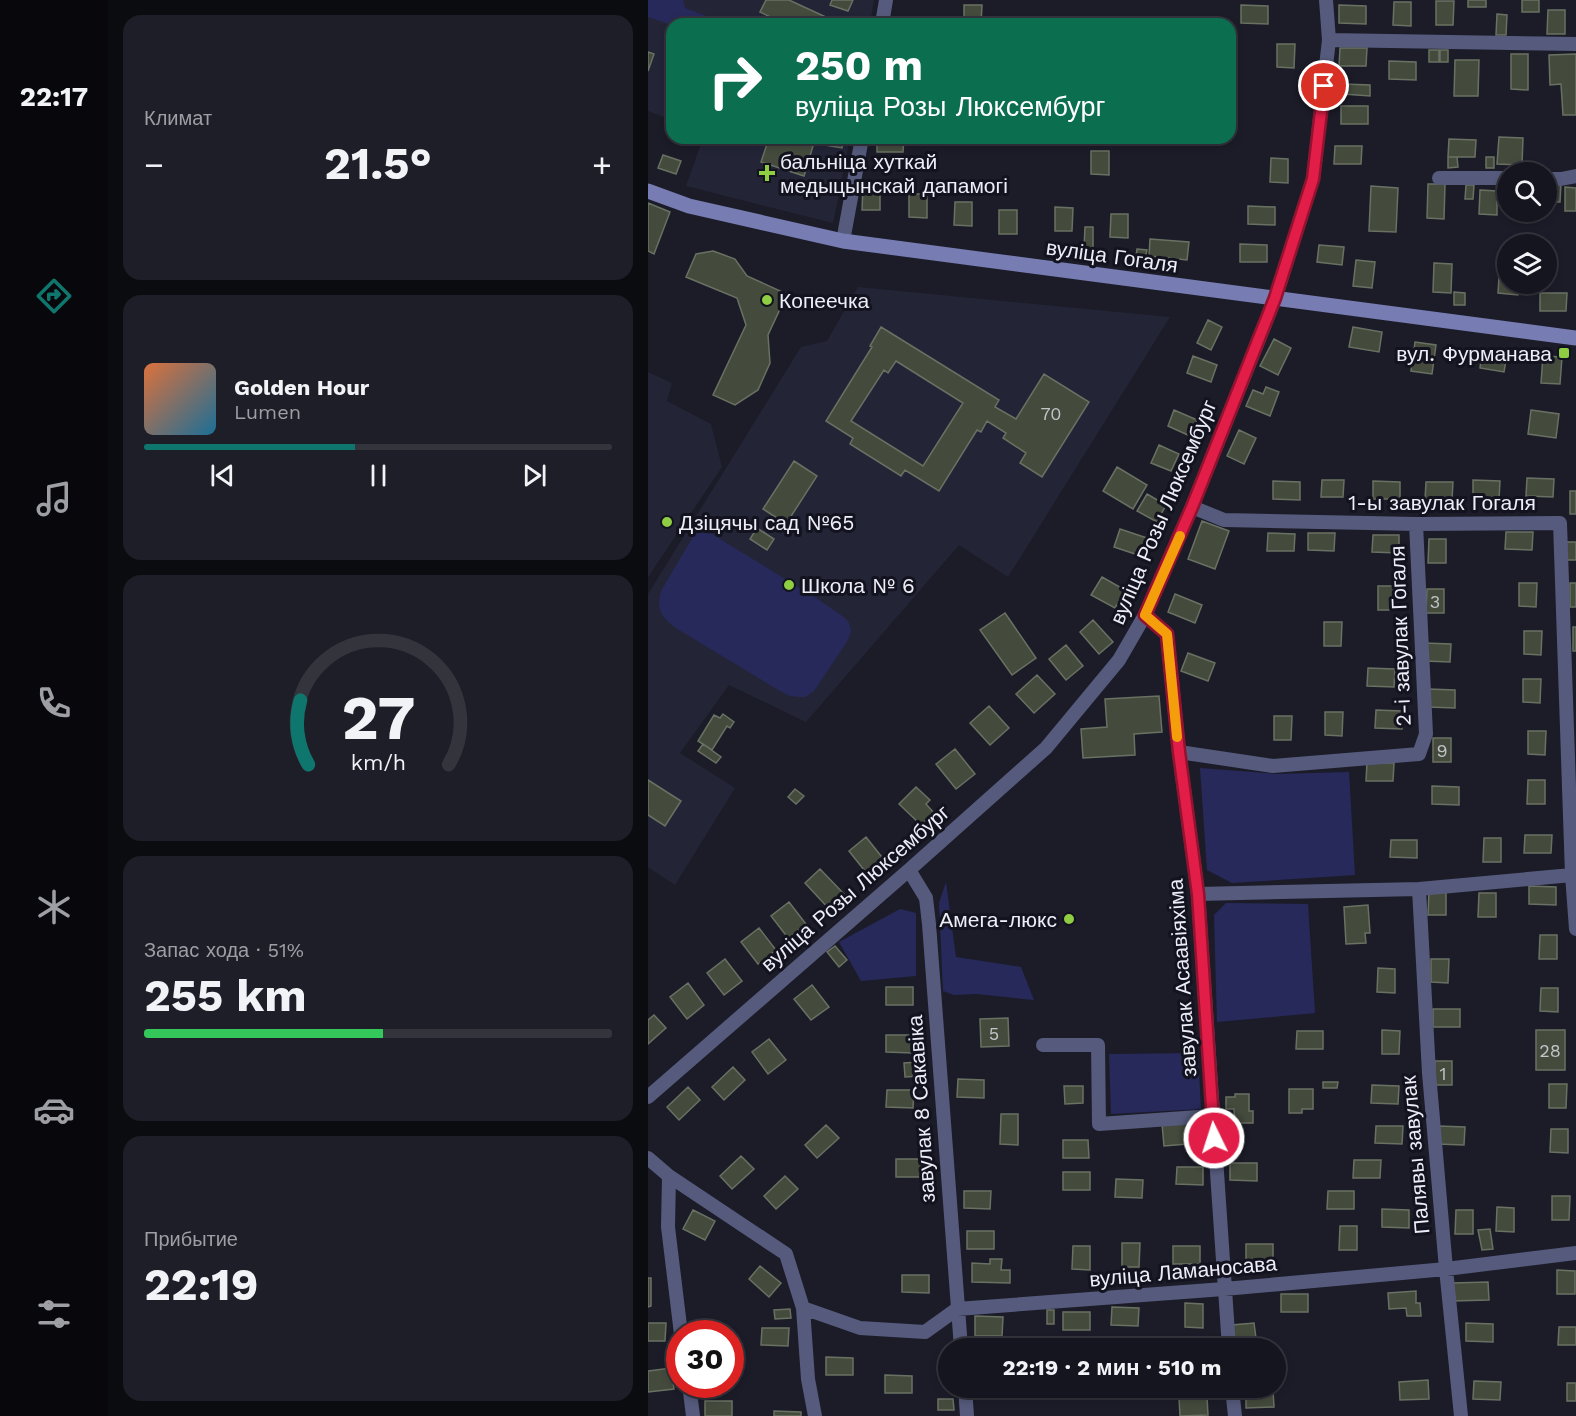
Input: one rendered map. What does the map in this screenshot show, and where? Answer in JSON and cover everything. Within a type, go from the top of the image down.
[{"type":"main road","name":"вуліца Гогаля","points":[[648,191],[689,206],[843,241],[1576,338]]},
{"type":"street","points":[[883,18],[886,0]]},
{"type":"street","name":"вуліца Розы Люксембург","points":[[648,1097],[1046,748],[1119,660],[1145,615],[1192,507],[1275,298],[1313,179],[1329,40],[1326,0]]},
{"type":"street","points":[[1329,40],[1576,44]]},
{"type":"street","points":[[843,241],[861,144]]},
{"type":"street","points":[[1557,179],[1576,176]]},
{"type":"street","points":[[1439,178],[1497,178]]},
{"type":"street","name":"1-ы завулак Гогаля","points":[[1192,507],[1224,520],[1416,525],[1560,523],[1572,875],[1576,929]]},
{"type":"street","name":"2-і завулак Гогаля","points":[[1179,752],[1273,766],[1419,754],[1426,734],[1416,525]]},
{"type":"street","name":"завулак Асаавіяхіма","points":[[1145,615],[1167,634],[1179,752],[1198,894],[1228,1338]]},
{"type":"street","name":"завулак 8 Сакавіка","points":[[909,870],[926,898],[929,924],[960,1338]]},
{"type":"street","points":[[1198,894],[1419,889],[1572,875]]},
{"type":"street","name":"Палявы завулак","points":[[1419,889],[1429,1073],[1461,1416]]},
{"type":"street","points":[[1043,1045],[1098,1045],[1099,1124],[1213,1116]]},
{"type":"street","points":[[648,1158],[669,1176],[786,1254],[804,1308],[808,1379],[815,1416]]},
{"type":"street","points":[[669,1176],[668,1227],[679,1320]]},
{"type":"street","name":"вуліца Ламаносава","points":[[957,1309],[1224,1289],[1446,1269],[1576,1253]]},
{"type":"street","points":[[804,1308],[860,1328],[925,1332],[957,1309]]},
{"type":"street","points":[[691,1398],[693,1416]]},
{"type":"street","points":[[965,1398],[967,1416]]},
{"type":"street","points":[[1233,1398],[1235,1416]]},
{"type":"shaded area","points":[[648,0],[874,0],[871,18],[666,18],[666,118],[648,111]]},
{"type":"shaded area","points":[[648,0],[683,0],[685,8],[712,18],[666,18],[666,23],[648,17]]},
{"type":"shaded area","name":"бальніца хуткай медыцынскай дапамогі","points":[[701,144],[849,144],[833,223],[686,186]]},
{"type":"shaded area","name":"Школа № 6","points":[[858,287],[1170,317],[1008,577],[959,545],[806,722],[729,685],[680,753],[735,788],[675,885],[648,867],[648,594],[801,347],[827,341]]},
{"type":"shaded area","name":"Дзіцячы сад №65","points":[[648,372],[672,383],[667,401],[711,424],[722,467],[648,577]]},
{"type":"shaded area","points":[[701,532],[712,534],[819,600],[849,623],[851,631],[848,640],[814,691],[805,697],[790,696],[780,691],[679,630],[662,614],[659,604],[661,591],[694,535]]},
{"type":"shaded area","points":[[1200,768],[1277,774],[1349,772],[1355,875],[1232,883],[1207,870]]},
{"type":"shaded area","points":[[946,882],[956,957],[1021,967],[1034,1000],[976,994],[954,995],[943,991],[939,903]]},
{"type":"shaded area","points":[[1226,903],[1308,904],[1315,1013],[1217,1022],[1214,915]]},
{"type":"shaded area","points":[[900,909],[916,913],[916,976],[861,981],[839,942]]},
{"type":"shaded area","points":[[1198,1053],[1201,1109],[1111,1114],[1109,1054]]},
{"type":"building","points":[[766,0],[789,0],[828,18],[772,18],[760,12]]},
{"type":"building","points":[[832,0],[853,0],[848,11],[830,5]]},
{"type":"building","points":[[1468,0],[1486,0],[1486,7],[1468,7]]},
{"type":"building","points":[[1522,0],[1539,0],[1539,12],[1522,12]]},
{"type":"building","points":[[1436,1],[1454,1],[1453,25],[1436,25]]},
{"type":"building","points":[[1394,2],[1411,2],[1411,26],[1393,25]]},
{"type":"building","points":[[964,5],[982,5],[981,18],[964,18]]},
{"type":"building","points":[[1241,5],[1268,6],[1268,24],[1241,23]]},
{"type":"building","points":[[1339,5],[1366,6],[1366,24],[1339,23]]},
{"type":"building","points":[[1548,10],[1565,10],[1565,34],[1547,34]]},
{"type":"building","points":[[1497,14],[1507,15],[1506,35],[1496,35]]},
{"type":"building","points":[[1277,44],[1295,44],[1294,68],[1277,67]]},
{"type":"building","points":[[1340,48],[1367,48],[1366,66],[1339,66]]},
{"type":"building","points":[[1429,50],[1439,50],[1439,62],[1429,62]]},
{"type":"building","points":[[1440,50],[1448,50],[1448,62],[1440,62]]},
{"type":"building","points":[[648,52],[654,54],[648,71]]},
{"type":"building","points":[[1511,54],[1528,54],[1528,90],[1511,89]]},
{"type":"building","points":[[1576,54],[1576,115],[1563,115],[1561,84],[1550,85],[1549,55]]},
{"type":"building","points":[[1455,60],[1479,60],[1478,96],[1454,96]]},
{"type":"building","points":[[1389,61],[1416,62],[1416,80],[1389,79]]},
{"type":"building","points":[[1343,84],[1370,85],[1370,96],[1343,94]]},
{"type":"building","points":[[1341,106],[1368,106],[1368,124],[1341,124]]},
{"type":"building","points":[[1499,137],[1523,138],[1522,162],[1497,162]]},
{"type":"building","points":[[1449,139],[1476,140],[1475,157],[1448,157]]},
{"type":"building","points":[[767,144],[813,146],[804,176],[761,162]]},
{"type":"building","points":[[818,144],[843,144],[842,148]]},
{"type":"building","points":[[877,144],[904,144],[903,152],[877,152]]},
{"type":"building","points":[[1335,146],[1362,146],[1361,164],[1334,164]]},
{"type":"building","points":[[1091,151],[1109,151],[1109,175],[1091,174]]},
{"type":"building","points":[[663,155],[681,161],[676,174],[658,168]]},
{"type":"building","points":[[1448,157],[1457,157],[1458,167],[1448,168]]},
{"type":"building","points":[[1486,157],[1494,157],[1494,168],[1486,168]]},
{"type":"building","points":[[1271,158],[1288,159],[1288,183],[1270,182]]},
{"type":"building","points":[[1428,184],[1445,184],[1444,219],[1427,218]]},
{"type":"building","points":[[1557,184],[1561,184],[1560,202],[1557,202]]},
{"type":"building","points":[[1466,185],[1474,185],[1473,199],[1465,199]]},
{"type":"building","points":[[863,186],[880,186],[880,210],[862,210]]},
{"type":"building","points":[[1371,186],[1398,188],[1396,232],[1369,231]]},
{"type":"building","points":[[1565,187],[1576,188],[1576,211],[1565,211]]},
{"type":"building","points":[[1480,190],[1497,191],[1497,215],[1479,214]]},
{"type":"building","points":[[909,194],[927,194],[927,218],[909,217]]},
{"type":"building","points":[[955,202],[972,202],[972,226],[954,225]]},
{"type":"building","points":[[648,203],[670,212],[654,254],[648,251]]},
{"type":"building","points":[[1248,206],[1275,207],[1275,225],[1248,224]]},
{"type":"building","points":[[1055,207],[1073,208],[1072,231],[1055,231]]},
{"type":"building","points":[[999,210],[1017,210],[1017,234],[999,234]]},
{"type":"building","points":[[1111,214],[1128,214],[1128,238],[1110,237]]},
{"type":"building","points":[[1085,227],[1093,227],[1093,249],[1084,248]]},
{"type":"building","points":[[1150,239],[1189,242],[1187,260],[1149,256]]},
{"type":"building","points":[[1240,244],[1267,245],[1267,262],[1240,262]]},
{"type":"building","points":[[1319,245],[1344,247],[1342,265],[1317,262]]},
{"type":"building","points":[[1137,249],[1147,250],[1145,259],[1136,257]]},
{"type":"building","points":[[713,251],[735,259],[747,276],[787,294],[768,335],[770,363],[758,390],[735,405],[713,395],[746,325],[737,298],[686,277],[696,254]]},
{"type":"building","points":[[1356,260],[1375,262],[1372,288],[1353,286]]},
{"type":"building","points":[[1434,263],[1452,264],[1451,293],[1433,292]]},
{"type":"building","points":[[1454,292],[1465,293],[1465,305],[1454,305]]},
{"type":"building","points":[[1567,293],[1566,311],[1540,311],[1540,294]]},
{"type":"building","points":[[1208,320],[1222,327],[1211,350],[1197,343]]},
{"type":"building","points":[[881,327],[999,400],[995,407],[1016,419],[1044,374],[1089,402],[1042,477],[1020,463],[1026,453],[1003,438],[1006,433],[987,421],[981,432],[977,430],[939,491],[905,470],[901,476],[850,444],[853,438],[826,421],[872,347],[870,346]],"holes":[[[896,361],[963,403],[923,466],[851,421],[884,370],[888,373]]]},
{"type":"building","points":[[1353,327],[1382,332],[1379,352],[1349,347]]},
{"type":"building","points":[[1274,339],[1291,348],[1278,375],[1260,366]]},
{"type":"building","points":[[1415,342],[1436,345],[1432,374],[1411,371]]},
{"type":"building","points":[[1482,351],[1507,354],[1504,372],[1480,368]]},
{"type":"building","points":[[1193,356],[1217,365],[1211,382],[1187,373]]},
{"type":"building","points":[[1543,356],[1562,357],[1560,384],[1541,383]]},
{"type":"building","points":[[1266,387],[1279,392],[1270,416],[1246,406],[1253,390],[1263,394]]},
{"type":"building","points":[[1174,410],[1197,420],[1190,436],[1168,426]]},
{"type":"building","points":[[1531,410],[1559,414],[1556,438],[1528,434]]},
{"type":"building","points":[[1239,430],[1256,438],[1244,464],[1227,456]]},
{"type":"building","points":[[1159,445],[1179,454],[1171,471],[1151,463]]},
{"type":"building","points":[[794,461],[817,476],[786,524],[763,509]]},
{"type":"building","points":[[1117,467],[1147,485],[1133,509],[1103,491]]},
{"type":"building","points":[[1527,478],[1554,479],[1553,497],[1526,496]]},
{"type":"building","points":[[1322,480],[1344,480],[1343,497],[1321,497]]},
{"type":"building","points":[[1473,480],[1500,481],[1499,499],[1473,498]]},
{"type":"building","points":[[1273,481],[1300,482],[1300,500],[1273,499]]},
{"type":"building","points":[[1373,481],[1400,482],[1400,499],[1373,499]]},
{"type":"building","points":[[1426,482],[1453,482],[1452,500],[1425,500]]},
{"type":"building","points":[[1570,491],[1576,491],[1576,514],[1570,514]]},
{"type":"building","points":[[1147,494],[1166,505],[1157,522],[1137,511]]},
{"type":"building","points":[[1202,521],[1229,531],[1215,569],[1188,559]]},
{"type":"building","points":[[757,528],[774,539],[767,550],[750,539]]},
{"type":"building","points":[[1120,529],[1147,538],[1141,556],[1114,547]]},
{"type":"building","points":[[1506,532],[1533,532],[1532,550],[1505,549]]},
{"type":"building","points":[[1268,533],[1295,534],[1294,551],[1267,551]]},
{"type":"building","points":[[1308,533],[1335,533],[1334,551],[1308,550]]},
{"type":"building","points":[[1373,535],[1399,535],[1399,553],[1372,552]]},
{"type":"building","points":[[1429,539],[1446,539],[1446,563],[1428,563]]},
{"type":"building","points":[[1564,542],[1576,542],[1576,560],[1563,560]]},
{"type":"building","points":[[1102,577],[1125,590],[1115,608],[1091,595]]},
{"type":"building","points":[[1519,583],[1537,583],[1536,607],[1519,606]]},
{"type":"building","points":[[1570,583],[1576,583],[1576,607],[1570,607]]},
{"type":"building","points":[[1378,586],[1396,586],[1395,610],[1378,610]]},
{"type":"building","points":[[1427,589],[1444,589],[1444,613],[1426,613]]},
{"type":"building","points":[[1175,594],[1202,605],[1195,623],[1168,612]]},
{"type":"building","points":[[1005,613],[1036,658],[1012,675],[980,630]]},
{"type":"building","points":[[1093,620],[1113,642],[1099,654],[1080,632]]},
{"type":"building","points":[[1324,622],[1342,622],[1341,646],[1324,646]]},
{"type":"building","points":[[1573,627],[1576,627],[1576,651],[1573,651]]},
{"type":"building","points":[[1524,631],[1542,631],[1541,655],[1524,654]]},
{"type":"building","points":[[1424,643],[1451,644],[1450,662],[1424,661]]},
{"type":"building","points":[[1066,645],[1083,666],[1066,680],[1049,659]]},
{"type":"building","points":[[1188,653],[1215,663],[1208,681],[1181,671]]},
{"type":"building","points":[[1368,668],[1395,669],[1394,687],[1367,686]]},
{"type":"building","points":[[1037,675],[1055,694],[1034,713],[1016,694]]},
{"type":"building","points":[[1523,679],[1541,679],[1540,703],[1523,702]]},
{"type":"building","points":[[1428,689],[1455,690],[1455,708],[1428,707]]},
{"type":"building","points":[[1159,696],[1162,732],[1134,734],[1135,755],[1083,758],[1081,729],[1107,727],[1105,699]]},
{"type":"building","points":[[989,706],[1009,728],[990,745],[970,723]]},
{"type":"building","points":[[1376,710],[1402,711],[1402,729],[1375,728]]},
{"type":"building","points":[[1325,712],[1343,712],[1342,736],[1325,735]]},
{"type":"building","points":[[723,714],[734,722],[730,728],[727,726],[712,750],[698,741],[714,715],[720,718]]},
{"type":"building","points":[[1274,716],[1292,716],[1291,740],[1274,740]]},
{"type":"building","points":[[1528,731],[1546,731],[1545,755],[1528,754]]},
{"type":"building","points":[[1433,738],[1451,738],[1451,762],[1433,762]]},
{"type":"building","points":[[703,744],[721,757],[716,763],[698,751]]},
{"type":"building","points":[[955,749],[975,774],[956,789],[936,764]]},
{"type":"building","points":[[1367,763],[1394,763],[1393,781],[1366,781]]},
{"type":"building","points":[[648,780],[681,801],[665,826],[648,815]]},
{"type":"building","points":[[1528,780],[1545,780],[1545,804],[1527,804]]},
{"type":"building","points":[[1432,786],[1459,787],[1459,805],[1432,804]]},
{"type":"building","points":[[916,787],[930,800],[926,804],[934,813],[921,825],[899,804]]},
{"type":"building","points":[[795,789],[804,796],[796,804],[788,797]]},
{"type":"building","points":[[1525,835],[1552,835],[1551,853],[1524,853]]},
{"type":"building","points":[[866,837],[885,861],[868,875],[849,851]]},
{"type":"building","points":[[1484,838],[1501,838],[1501,862],[1483,862]]},
{"type":"building","points":[[1391,840],[1417,840],[1417,858],[1390,857]]},
{"type":"building","points":[[820,869],[845,895],[830,910],[805,883]]},
{"type":"building","points":[[1529,886],[1556,887],[1556,905],[1529,904]]},
{"type":"building","points":[[1429,891],[1446,892],[1446,915],[1428,915]]},
{"type":"building","points":[[1479,893],[1496,893],[1496,917],[1478,917]]},
{"type":"building","points":[[789,902],[806,924],[788,938],[771,916]]},
{"type":"building","points":[[1368,905],[1370,933],[1365,933],[1366,943],[1346,944],[1344,907]]},
{"type":"building","points":[[759,928],[776,950],[758,964],[741,942]]},
{"type":"building","points":[[1540,935],[1557,935],[1557,959],[1539,959]]},
{"type":"building","points":[[835,946],[847,960],[839,967],[827,952]]},
{"type":"building","points":[[725,959],[742,981],[724,995],[707,973]]},
{"type":"building","points":[[1431,959],[1449,959],[1448,983],[1431,982]]},
{"type":"building","points":[[1378,968],[1395,969],[1395,993],[1377,992]]},
{"type":"building","points":[[688,983],[704,1005],[687,1019],[670,997]]},
{"type":"building","points":[[812,985],[829,1007],[811,1020],[794,999]]},
{"type":"building","points":[[886,987],[913,987],[913,1005],[886,1005]]},
{"type":"building","points":[[1541,988],[1558,988],[1558,1012],[1540,1011]]},
{"type":"building","points":[[1433,1009],[1460,1009],[1460,1027],[1433,1027]]},
{"type":"building","points":[[654,1015],[666,1028],[648,1044],[648,1020]]},
{"type":"building","points":[[1008,1018],[1009,1046],[981,1047],[980,1019]]},
{"type":"building","points":[[1382,1030],[1400,1031],[1399,1054],[1382,1054]]},
{"type":"building","points":[[1536,1030],[1565,1030],[1565,1070],[1536,1070]]},
{"type":"building","points":[[1297,1031],[1323,1031],[1323,1049],[1296,1049]]},
{"type":"building","points":[[886,1035],[913,1035],[913,1053],[886,1052]]},
{"type":"building","points":[[769,1039],[786,1060],[768,1074],[752,1052]]},
{"type":"building","points":[[1435,1061],[1452,1061],[1452,1085],[1434,1085]]},
{"type":"building","points":[[919,1062],[920,1076],[905,1077],[904,1063]]},
{"type":"building","points":[[733,1067],[745,1080],[724,1100],[712,1087]]},
{"type":"building","points":[[958,1079],[984,1080],[984,1098],[957,1097]]},
{"type":"building","points":[[1323,1082],[1338,1082],[1337,1088],[1323,1088]]},
{"type":"building","points":[[1549,1084],[1567,1084],[1566,1108],[1549,1108]]},
{"type":"building","points":[[1372,1085],[1399,1086],[1398,1104],[1371,1103]]},
{"type":"building","points":[[1064,1086],[1083,1086],[1083,1103],[1065,1104]]},
{"type":"building","points":[[688,1087],[700,1100],[679,1120],[667,1107]]},
{"type":"building","points":[[1289,1089],[1313,1089],[1313,1109],[1302,1109],[1302,1113],[1289,1113]]},
{"type":"building","points":[[887,1090],[914,1090],[913,1108],[886,1107]]},
{"type":"building","points":[[1235,1094],[1249,1094],[1249,1111],[1253,1111],[1253,1123],[1235,1123],[1234,1109],[1226,1109],[1226,1097],[1235,1097]]},
{"type":"building","points":[[1001,1114],[1018,1114],[1018,1145],[1000,1144]]},
{"type":"building","points":[[1198,1122],[1200,1143],[1164,1146],[1162,1124]]},
{"type":"building","points":[[826,1125],[839,1138],[817,1158],[805,1145]]},
{"type":"building","points":[[1376,1126],[1403,1126],[1402,1144],[1375,1143]]},
{"type":"building","points":[[1438,1126],[1465,1127],[1464,1145],[1437,1144]]},
{"type":"building","points":[[1551,1129],[1568,1129],[1568,1153],[1550,1152]]},
{"type":"building","points":[[1063,1140],[1088,1140],[1089,1158],[1063,1158]]},
{"type":"building","points":[[741,1156],[754,1169],[732,1189],[720,1176]]},
{"type":"building","points":[[896,1159],[923,1159],[923,1177],[896,1177]]},
{"type":"building","points":[[1354,1160],[1381,1160],[1380,1178],[1353,1178]]},
{"type":"building","points":[[1230,1163],[1257,1163],[1257,1181],[1230,1180]]},
{"type":"building","points":[[1177,1167],[1203,1167],[1203,1185],[1176,1184]]},
{"type":"building","points":[[1063,1172],[1090,1172],[1090,1190],[1063,1190]]},
{"type":"building","points":[[785,1176],[798,1189],[776,1209],[764,1196]]},
{"type":"building","points":[[1116,1179],[1143,1180],[1142,1198],[1115,1197]]},
{"type":"building","points":[[964,1191],[991,1191],[990,1209],[964,1208]]},
{"type":"building","points":[[1328,1191],[1354,1191],[1354,1209],[1327,1209]]},
{"type":"building","points":[[1552,1196],[1570,1196],[1569,1220],[1552,1220]]},
{"type":"building","points":[[1497,1207],[1514,1208],[1514,1232],[1496,1231]]},
{"type":"building","points":[[1382,1209],[1409,1210],[1409,1228],[1382,1227]]},
{"type":"building","points":[[693,1210],[715,1221],[705,1240],[683,1229]]},
{"type":"building","points":[[1456,1210],[1473,1210],[1473,1234],[1455,1234]]},
{"type":"building","points":[[1340,1226],[1357,1226],[1357,1250],[1339,1250]]},
{"type":"building","points":[[1490,1229],[1493,1249],[1482,1250],[1478,1230]]},
{"type":"building","points":[[967,1231],[994,1231],[994,1249],[967,1249]]},
{"type":"building","points":[[1122,1243],[1140,1243],[1139,1267],[1122,1267]]},
{"type":"building","points":[[1246,1244],[1273,1244],[1273,1262],[1246,1262]]},
{"type":"building","points":[[1073,1246],[1090,1246],[1090,1270],[1072,1269]]},
{"type":"building","points":[[1173,1246],[1200,1246],[1200,1264],[1173,1264]]},
{"type":"building","points":[[990,1259],[1002,1259],[1001,1270],[1010,1270],[1010,1283],[972,1282],[972,1263],[990,1264]]},
{"type":"building","points":[[760,1266],[781,1283],[769,1297],[749,1279]]},
{"type":"building","points":[[1557,1270],[1575,1271],[1575,1294],[1557,1294]]},
{"type":"building","points":[[902,1275],[929,1275],[929,1293],[902,1292]]},
{"type":"building","points":[[648,1278],[651,1278],[651,1306],[648,1307]]},
{"type":"building","points":[[1488,1282],[1489,1300],[1452,1301],[1452,1283]]},
{"type":"building","points":[[1416,1291],[1416,1303],[1420,1303],[1421,1316],[1407,1316],[1406,1308],[1389,1309],[1388,1293]]},
{"type":"building","points":[[1281,1294],[1308,1294],[1308,1312],[1281,1312]]},
{"type":"building","points":[[1185,1303],[1203,1304],[1203,1328],[1185,1327]]},
{"type":"building","points":[[1112,1307],[1139,1308],[1138,1326],[1111,1325]]},
{"type":"building","points":[[790,1309],[791,1318],[775,1319],[774,1310]]},
{"type":"building","points":[[1047,1310],[1054,1310],[1054,1324],[1047,1324]]},
{"type":"building","points":[[1063,1312],[1090,1312],[1090,1330],[1063,1330]]},
{"type":"building","points":[[975,1316],[1003,1317],[1002,1336],[975,1336]]},
{"type":"building","points":[[648,1323],[666,1323],[665,1341],[648,1341]]},
{"type":"building","points":[[1254,1323],[1256,1338],[1233,1337],[1232,1325]]},
{"type":"building","points":[[1466,1323],[1493,1324],[1493,1342],[1466,1341]]},
{"type":"building","points":[[1559,1327],[1576,1327],[1576,1345],[1558,1345]]},
{"type":"building","points":[[762,1328],[789,1328],[788,1346],[761,1345]]},
{"type":"building","points":[[826,1357],[853,1358],[853,1375],[826,1375]]},
{"type":"building","points":[[666,1369],[666,1390],[648,1392],[648,1371]]},
{"type":"building","points":[[885,1375],[912,1376],[912,1393],[885,1393]]},
{"type":"building","points":[[1428,1380],[1429,1399],[1400,1400],[1399,1382]]},
{"type":"building","points":[[1474,1381],[1501,1382],[1500,1400],[1473,1399]]},
{"type":"building","points":[[1567,1383],[1576,1383],[1576,1401],[1567,1401]]},
{"type":"building","points":[[1179,1398],[1207,1398],[1208,1415],[1180,1416]]},
{"type":"building","points":[[1246,1398],[1273,1398],[1274,1407],[1246,1408]]},
{"type":"building","points":[[938,1399],[953,1399],[954,1410],[938,1410]]},
{"type":"building","points":[[705,1401],[732,1401],[732,1416],[705,1416]]},
{"type":"building","points":[[774,1411],[801,1412],[801,1416],[774,1416]]},
{"type":"slow traffic","points":[[1177,737],[1167,634],[1145,615],[1180,536]]},
{"type":"place","name":"бальніца хуткай медыцынскай дапамогі","points":[[767,173]]},
{"type":"place","name":"Копеечка","points":[[767,300]]},
{"type":"place","name":"вул. Фурманава","points":[[1564,353]]},
{"type":"place","name":"Дзіцячы сад №65","points":[[667,522]]},
{"type":"place","name":"Школа № 6","points":[[789,585]]},
{"type":"place","name":"Амега-люкс","points":[[1069,919]]},
{"type":"route","points":[[1214,1138],[1198,894],[1179,752],[1167,634],[1145,615],[1192,507],[1275,298],[1313,179],[1324,86]]}]
